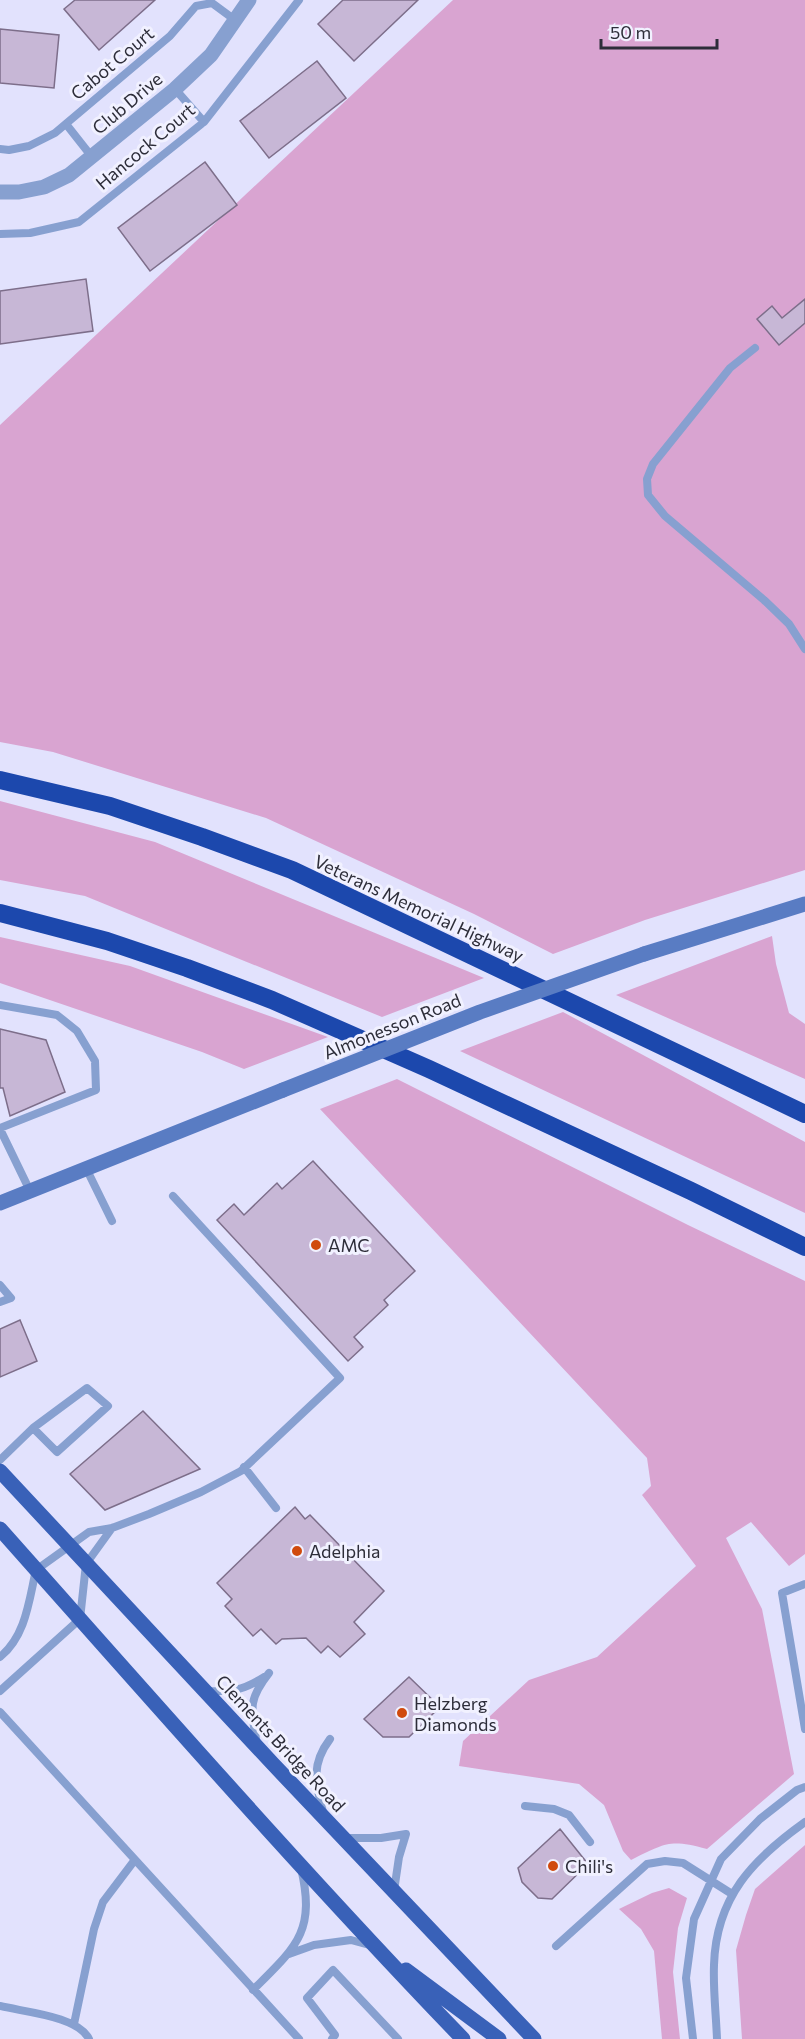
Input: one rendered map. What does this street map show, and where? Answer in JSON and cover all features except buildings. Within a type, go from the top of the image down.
[{"type":"highway","name":"Veterans Memorial Highway","points":[[0,780],[110,806],[292,870],[805,1114]]},
{"type":"highway","points":[[0,913],[106,941],[272,1000],[429,1069],[691,1191],[805,1247]]},
{"type":"main road","name":"Almonesson Road","points":[[0,1203],[480,1012],[644,954],[805,904]]},
{"type":"main road","name":"Clements Bridge Road","points":[[0,1472],[534,2039]]},
{"type":"main road","points":[[0,1529],[300,1865],[464,2039]]},
{"type":"main road","points":[[375,1947],[499,2039]]},
{"type":"street","name":"Club Drive","points":[[0,192],[20,192],[52,185],[69,175],[175,89],[211,55],[249,0]]},
{"type":"lane","name":"Hancock Court","points":[[0,234],[30,233],[79,222],[204,122],[298,0]]},
{"type":"lane","name":"Cabot Court","points":[[0,149],[9,150],[29,146],[56,133],[170,36],[196,6],[212,3],[235,20]]},
{"type":"lane","points":[[175,89],[204,122]]},
{"type":"lane","name":"Cabot Court","points":[[66,124],[92,157]]},
{"type":"lane","points":[[755,348],[730,368],[653,464],[647,478],[648,495],[665,516],[789,624],[805,649]]},
{"type":"lane","points":[[0,1005],[57,1016],[77,1031],[94,1061],[96,1090],[0,1129],[30,1191]]},
{"type":"lane","points":[[86,1168],[112,1221]]},
{"type":"lane","points":[[0,1657],[16,1640],[24,1620],[36,1570],[90,1532],[112,1528],[201,1492],[244,1467],[340,1378],[173,1196]]},
{"type":"lane","points":[[0,1285],[11,1298],[0,1302]]},
{"type":"lane","points":[[0,1460],[33,1428],[87,1388],[108,1406],[57,1452],[33,1428]]},
{"type":"lane","points":[[244,1467],[276,1508]]},
{"type":"lane","points":[[0,1691],[80,1619],[86,1564],[112,1528]]},
{"type":"lane","points":[[805,1584],[782,1593],[805,1729]]},
{"type":"lane","points":[[205,1691],[231,1692],[269,1673],[254,1694],[251,1708],[258,1747]]},
{"type":"lane","points":[[0,1712],[299,2039]]},
{"type":"lane","points":[[324,1818],[316,1784],[317,1759],[330,1739]]},
{"type":"lane","points":[[693,2039],[686,1978],[694,1920],[721,1859],[760,1819],[797,1790],[805,1787]]},
{"type":"lane","points":[[525,1806],[554,1809],[570,1815],[590,1842]]},
{"type":"lane","points":[[717,2039],[714,1964],[718,1927],[732,1894],[758,1858],[805,1822]]},
{"type":"lane","points":[[344,1838],[381,1838],[406,1834],[399,1857],[394,1891]]},
{"type":"lane","points":[[74,2024],[94,1929],[104,1902],[134,1861]]},
{"type":"lane","points":[[555,1946],[647,1864],[665,1861],[683,1863],[732,1894]]},
{"type":"lane","points":[[253,1990],[289,1954],[303,1928],[307,1912],[306,1892],[300,1865]]},
{"type":"lane","points":[[289,1954],[314,1945],[351,1940],[375,1947]]},
{"type":"lane","points":[[332,2039],[335,2035],[307,1998],[333,1970],[398,2039]]},
{"type":"lane","points":[[0,2006],[74,2024],[86,2032],[89,2039]]},
{"type":"shaded area","points":[[453,0],[805,0],[805,870],[645,920],[553,954],[474,914],[266,818],[53,752],[0,742],[0,425]]},
{"type":"shaded area","points":[[0,801],[155,842],[484,978],[382,1017],[85,896],[0,880]]},
{"type":"shaded area","points":[[772,936],[776,964],[789,1013],[805,1024],[805,1079],[616,995]]},
{"type":"shaded area","points":[[0,937],[130,966],[328,1037],[244,1069],[202,1052],[0,983]]},
{"type":"shaded area","points":[[563,1012],[805,1142],[805,1213],[460,1051]]},
{"type":"shaded area","points":[[397,1079],[805,1281],[805,1554],[789,1566],[751,1522],[726,1538],[762,1609],[794,1774],[707,1849],[684,1844],[668,1844],[631,1860],[623,1851],[604,1805],[579,1784],[459,1766],[463,1741],[529,1680],[597,1657],[696,1566],[642,1495],[651,1486],[647,1458],[320,1109]]},
{"type":"shaded area","points":[[805,1845],[805,2039],[742,2039],[736,1950],[746,1915],[755,1889]]},
{"type":"shaded area","points":[[669,1888],[687,1898],[678,1928],[673,1972],[680,2039],[662,2039],[654,1951],[641,1929],[619,1909],[652,1893]]},
{"type":"place","name":"AMC","points":[[316,1245]]},
{"type":"place","name":"Adelphia","points":[[297,1551]]},
{"type":"place","name":"Helzberg Diamonds","points":[[402,1713]]},
{"type":"place","name":"Chili's","points":[[553,1866]]}]
